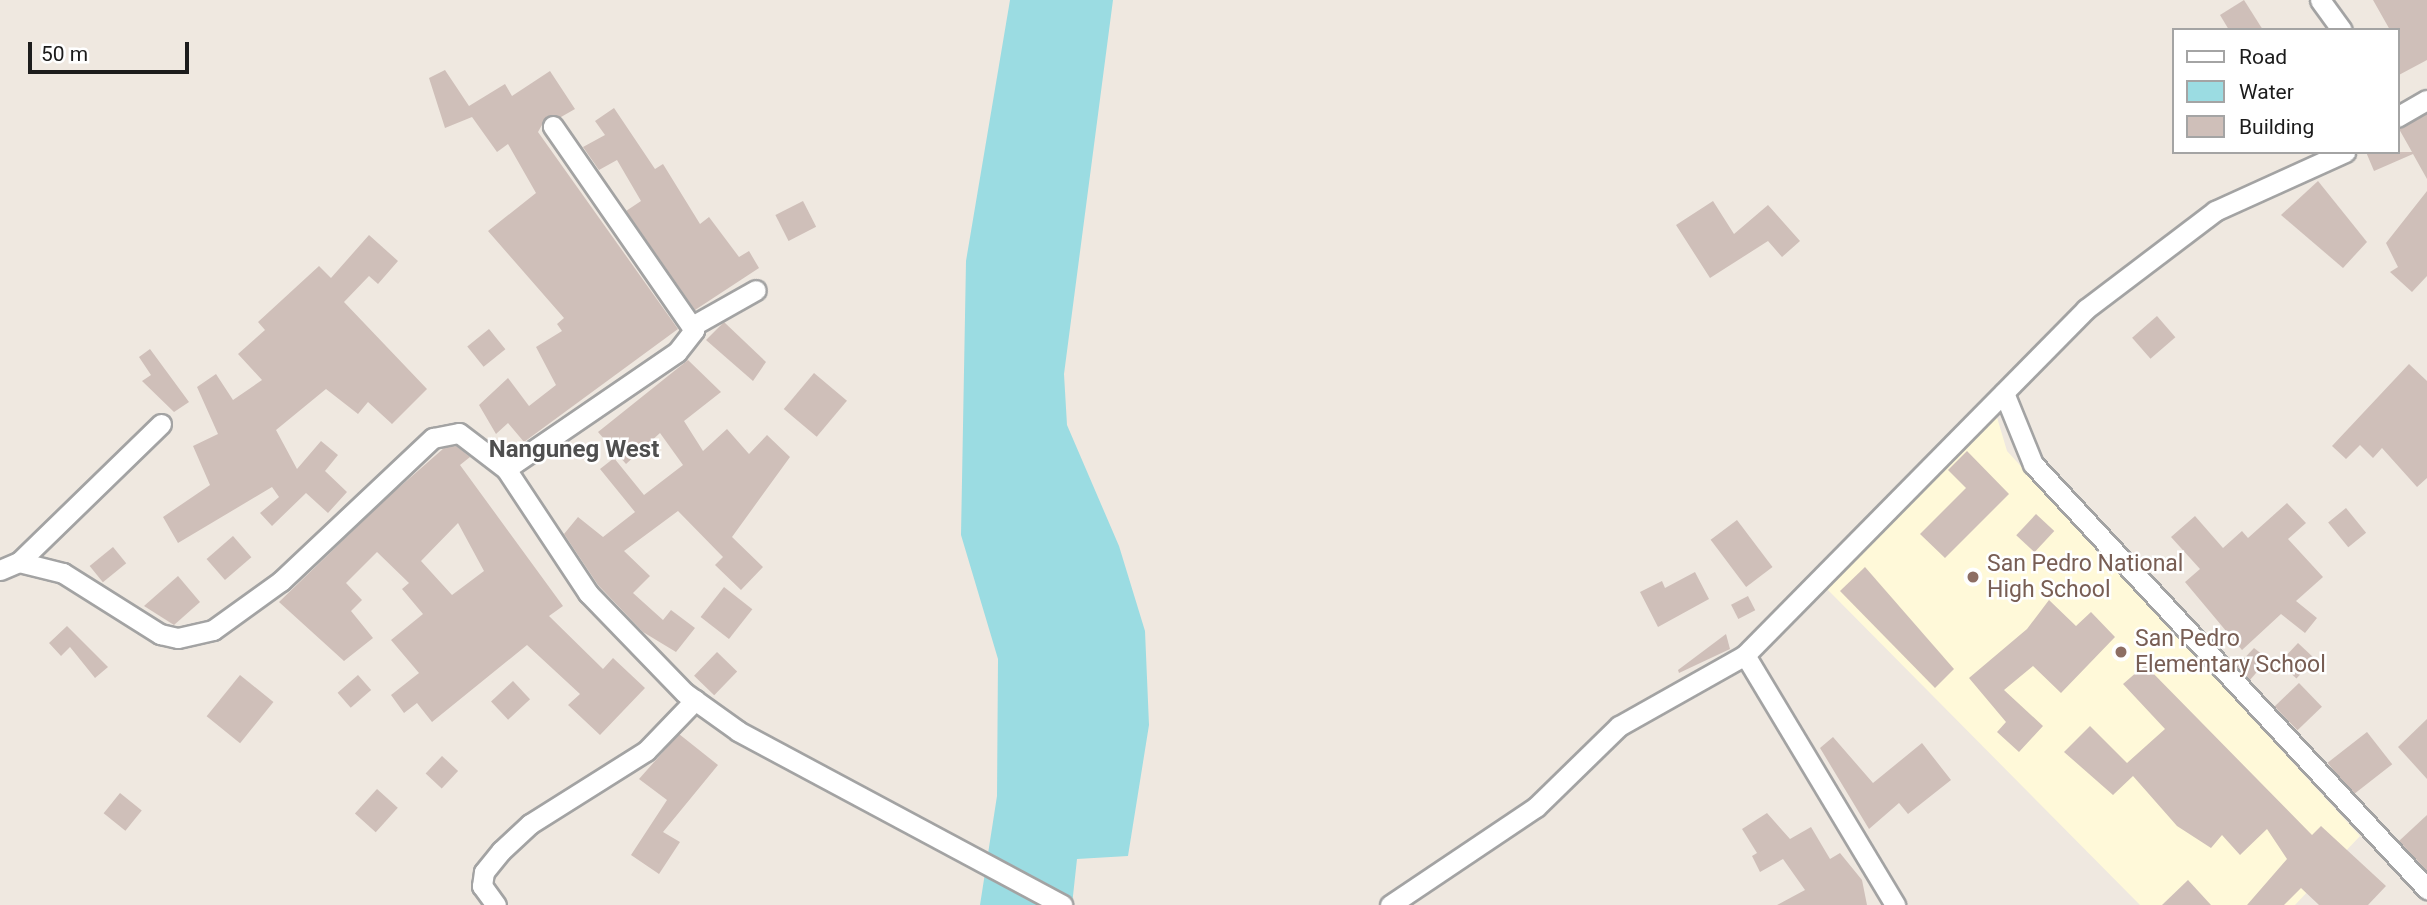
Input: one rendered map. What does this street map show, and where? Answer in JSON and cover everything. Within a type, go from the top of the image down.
[{"type":"street","points":[[2320,0],[2341,28]]},
{"type":"street","points":[[2399,115],[2427,100]]},
{"type":"street","points":[[553,126],[692,326]]},
{"type":"street","points":[[1390,905],[1536,807],[1619,726],[1745,655],[2086,309],[2215,211],[2341,154]]},
{"type":"street","points":[[506,469],[677,352],[692,326],[756,290]]},
{"type":"street","points":[[2004,393],[2033,464],[2427,889]]},
{"type":"street","points":[[0,570],[19,562],[161,424]]},
{"type":"street","points":[[19,562],[63,573],[140,625],[178,638],[213,630],[255,602],[433,438],[459,433],[506,469],[588,593],[695,700],[1062,905]]},
{"type":"street","points":[[1745,655],[1895,905]]},
{"type":"street","points":[[496,905],[482,886],[484,872],[501,851],[530,824],[646,751],[695,700]]},
{"type":"shaded area","points":[[1996,414],[2007,451],[2360,836],[2295,905],[2140,905],[1825,587]]},
{"type":"water","points":[[1010,0],[1113,0],[1064,374],[1067,425],[1119,546],[1145,631],[1149,725],[1128,856],[1077,859],[1072,905],[980,905],[997,796],[998,659],[961,535],[966,261]]},
{"type":"building","points":[[2244,0],[2262,28],[2228,28],[2220,15]]},
{"type":"building","points":[[2373,0],[2427,0],[2427,60],[2399,75],[2399,28],[2389,28]]},
{"type":"building","points":[[445,70],[469,106],[505,84],[512,96],[550,71],[575,109],[561,117],[547,116],[538,132],[678,329],[524,442],[508,423],[496,434],[479,405],[508,378],[529,406],[556,385],[536,347],[562,331],[557,324],[564,318],[488,231],[536,193],[508,144],[497,152],[472,117],[445,128],[429,78]]},
{"type":"building","points":[[614,108],[655,169],[663,164],[700,224],[709,217],[739,257],[749,251],[759,268],[695,310],[626,211],[641,201],[617,160],[599,170],[583,147],[605,135],[595,121]]},
{"type":"building","points":[[2427,114],[2427,179],[2413,154],[2374,171],[2367,154],[2412,152],[2399,129]]},
{"type":"building","points":[[2318,181],[2367,242],[2343,268],[2281,215]]},
{"type":"building","points":[[2427,191],[2427,276],[2412,292],[2390,272],[2398,267],[2386,243]]},
{"type":"building","points":[[803,201],[816,227],[789,241],[775,215]]},
{"type":"building","points":[[1713,201],[1734,234],[1768,205],[1800,241],[1782,257],[1768,241],[1710,278],[1676,225]]},
{"type":"building","points":[[369,235],[398,261],[378,284],[369,276],[344,302],[427,389],[392,424],[368,402],[358,414],[326,389],[276,430],[297,469],[321,441],[338,455],[325,471],[347,492],[328,513],[306,493],[272,526],[260,513],[279,497],[272,487],[178,543],[163,517],[210,485],[193,446],[218,434],[197,387],[216,374],[233,400],[262,380],[238,354],[265,330],[258,322],[319,266],[331,278]]},
{"type":"building","points":[[2157,316],[2175,337],[2150,359],[2132,338]]},
{"type":"building","points":[[724,322],[766,362],[753,381],[706,340]]},
{"type":"building","points":[[489,329],[505,349],[484,367],[467,347]]},
{"type":"building","points":[[150,349],[189,402],[174,412],[142,381],[151,375],[139,357]]},
{"type":"building","points":[[688,360],[721,392],[684,421],[703,451],[727,429],[749,454],[767,435],[790,457],[732,537],[763,567],[741,590],[715,565],[723,557],[678,511],[624,551],[650,576],[633,593],[663,620],[671,610],[695,628],[676,652],[643,632],[598,585],[564,534],[578,517],[603,537],[635,512],[600,469],[614,458],[644,495],[683,465],[660,433],[626,464],[598,432]]},
{"type":"building","points":[[2409,364],[2427,381],[2427,478],[2417,487],[2382,448],[2373,458],[2360,445],[2346,459],[2332,446]]},
{"type":"building","points":[[814,373],[847,401],[817,437],[784,409]]},
{"type":"building","points":[[456,446],[470,457],[460,465],[563,606],[549,616],[603,669],[613,658],[645,688],[600,735],[568,705],[580,694],[527,645],[432,722],[417,703],[404,713],[391,695],[419,673],[391,640],[423,614],[402,589],[409,583],[377,552],[346,583],[362,600],[351,611],[373,638],[344,661],[279,602],[387,498],[444,448]],"holes":[[[458,523],[484,571],[452,595],[421,561]]]},
{"type":"building","points":[[1967,451],[2009,494],[1945,558],[1920,534],[1966,488],[1948,470]]},
{"type":"building","points":[[2287,503],[2306,523],[2288,539],[2323,577],[2296,601],[2317,618],[2305,633],[2281,614],[2242,650],[2185,582],[2200,569],[2171,537],[2195,516],[2223,548],[2242,531],[2248,538]]},
{"type":"building","points":[[2346,508],[2366,533],[2348,547],[2328,522]]},
{"type":"building","points":[[2036,514],[2054,531],[2035,552],[2016,535]]},
{"type":"building","points":[[1737,520],[1773,567],[1746,587],[1711,540]]},
{"type":"building","points":[[233,536],[251,557],[225,580],[207,559]]},
{"type":"building","points":[[113,547],[126,563],[103,582],[90,566]]},
{"type":"building","points":[[1865,567],[1954,669],[1935,688],[1840,591]]},
{"type":"building","points":[[1695,572],[1709,599],[1658,627],[1640,592],[1662,581],[1665,588]]},
{"type":"building","points":[[178,576],[200,602],[174,625],[144,606]]},
{"type":"building","points":[[724,587],[752,609],[729,639],[701,617]]},
{"type":"building","points":[[1748,596],[1755,610],[1738,619],[1731,605]]},
{"type":"building","points":[[2049,600],[2076,626],[2091,612],[2115,637],[2061,693],[2033,666],[2004,690],[2043,726],[2019,752],[1997,732],[2006,722],[1969,678],[2027,629]]},
{"type":"building","points":[[67,626],[108,667],[95,678],[70,647],[61,656],[49,643]]},
{"type":"building","points":[[1726,634],[1730,649],[1679,673],[1678,670]]},
{"type":"building","points":[[2298,643],[2315,659],[2296,678],[2280,663]]},
{"type":"building","points":[[2254,648],[2268,659],[2250,680],[2237,666]]},
{"type":"building","points":[[717,652],[737,671],[714,695],[694,676]]},
{"type":"building","points":[[2145,665],[2312,835],[2321,826],[2386,886],[2368,905],[2319,905],[2301,888],[2284,905],[2247,905],[2287,859],[2267,829],[2240,855],[2222,835],[2211,848],[2177,826],[2133,776],[2113,795],[2064,752],[2090,726],[2127,763],[2165,729],[2123,684]]},
{"type":"building","points":[[240,675],[273,702],[240,743],[207,716]]},
{"type":"building","points":[[358,675],[371,690],[351,708],[338,693]]},
{"type":"building","points":[[513,681],[530,699],[508,720],[491,701]]},
{"type":"building","points":[[2299,683],[2322,707],[2297,730],[2275,707]]},
{"type":"building","points":[[2427,719],[2427,779],[2398,747]]},
{"type":"building","points":[[2367,732],[2392,764],[2353,795],[2328,763]]},
{"type":"building","points":[[679,734],[718,765],[663,832],[680,842],[659,874],[631,855],[667,800],[639,779]]},
{"type":"building","points":[[1833,737],[1873,783],[1922,743],[1951,780],[1908,814],[1899,803],[1869,829],[1820,748]]},
{"type":"building","points":[[442,756],[458,771],[442,789],[426,774]]},
{"type":"building","points":[[377,789],[398,808],[376,832],[355,814]]},
{"type":"building","points":[[120,793],[142,811],[125,831],[104,813]]},
{"type":"building","points":[[1767,813],[1790,839],[1811,827],[1830,859],[1840,853],[1862,880],[1867,905],[1777,905],[1805,890],[1783,859],[1760,872],[1752,856],[1757,853],[1742,829]]},
{"type":"building","points":[[2427,815],[2427,871],[2399,841]]},
{"type":"building","points":[[2188,880],[2211,905],[2162,905]]},
{"type":"place","name":"San Pedro National High School","points":[[1973,577]]},
{"type":"place","name":"San Pedro Elementary School","points":[[2121,652]]},
{"type":"district","name":"Nanguneg West","points":[[574,450]]}]
